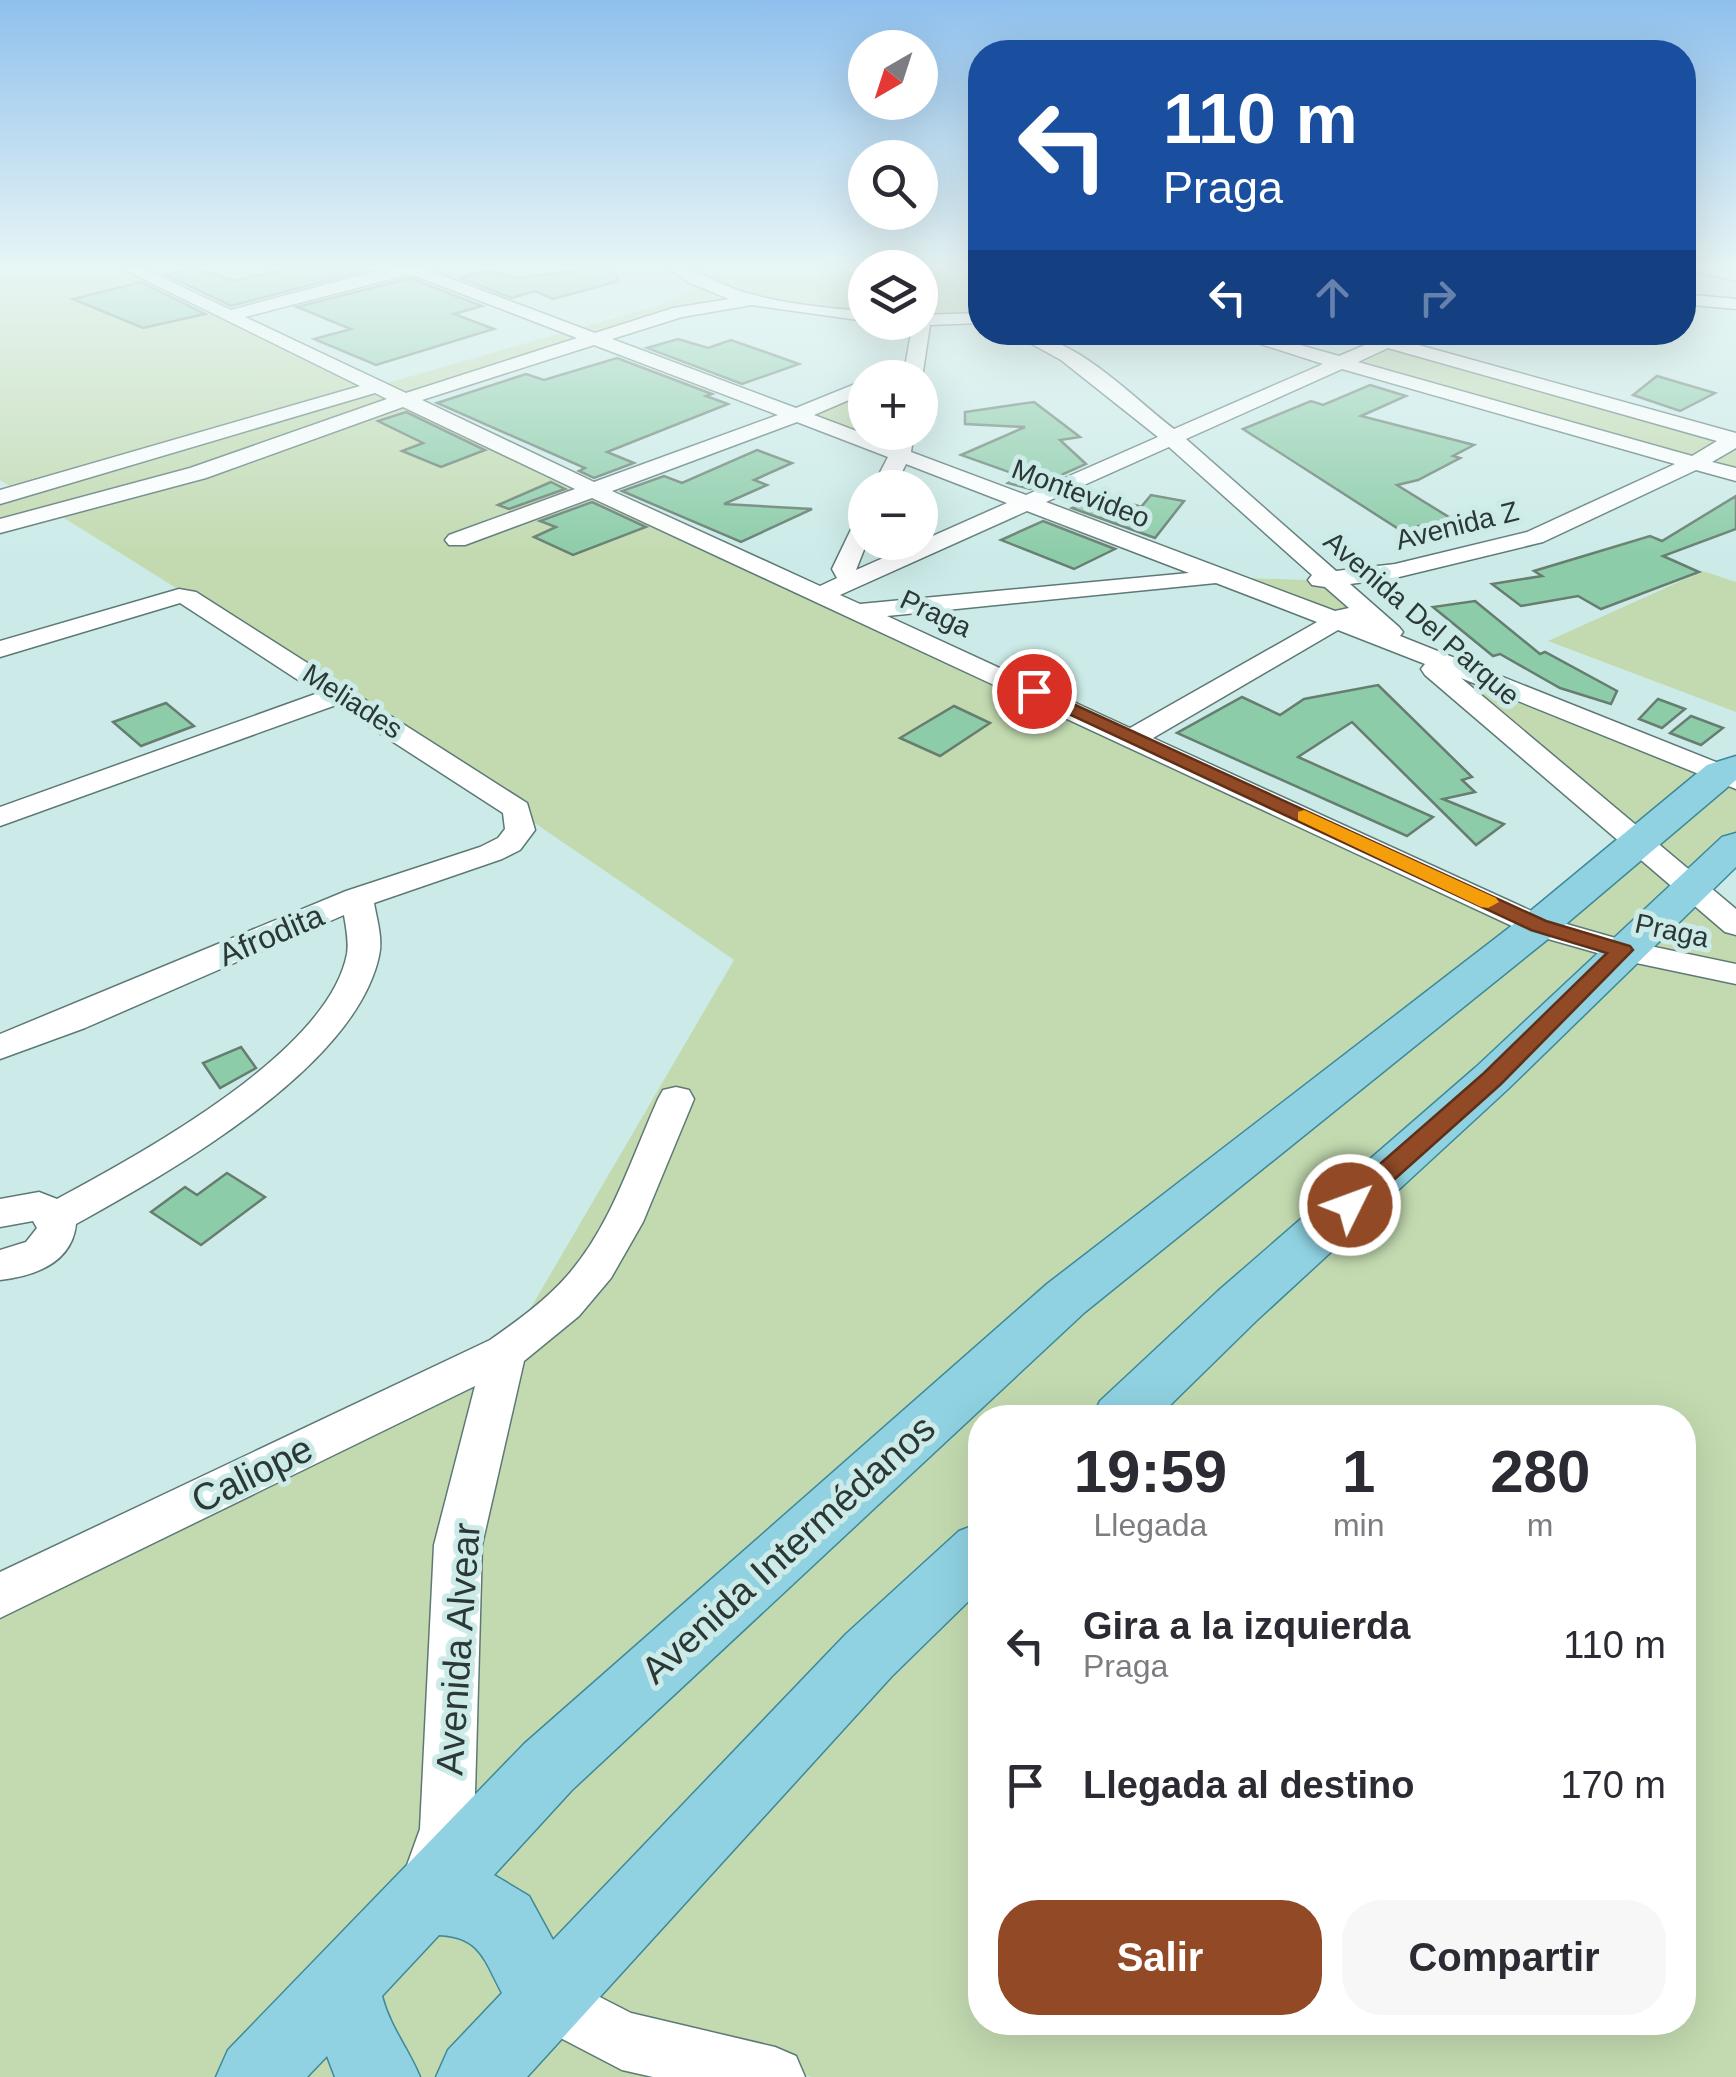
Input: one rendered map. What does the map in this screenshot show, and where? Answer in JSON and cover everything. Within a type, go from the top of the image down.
[{"type":"main road","name":"Avenida Intermédanos","points":[[255,2077],[548,1767],[1066,1298],[1538,926],[1638,842],[1731,773]]},
{"type":"main road","points":[[1134,1405],[1251,1293],[1492,1078],[1736,845]]},
{"type":"main road","points":[[474,2077],[869,1655],[968,1561]]},
{"type":"main road","points":[[423,1898],[472,1901],[502,1922],[545,1998]]},
{"type":"main road","points":[[342,1983],[353,2030],[369,2064],[381,2077]]},
{"type":"street","name":"Praga","points":[[328,363],[591,489],[1538,926],[1622,950],[1736,974]]},
{"type":"street","points":[[0,497],[377,386],[469,363]]},
{"type":"street","points":[[0,526],[198,472],[504,363]]},
{"type":"street","name":"Montevideo","points":[[656,363],[798,415],[848,428]]},
{"type":"street","name":"Avenida Del Parque","points":[[1084,363],[1362,608],[1694,886],[1736,926]]},
{"type":"street","points":[[822,594],[1340,363],[1736,475]]},
{"type":"street","points":[[1462,363],[1736,440]]},
{"type":"street","points":[[456,540],[848,393]]},
{"type":"street","name":"Avenida Z","points":[[860,611],[1218,577],[1332,581],[1395,571],[1536,536],[1736,440]]},
{"type":"street","name":"Montevideo","points":[[916,450],[1028,505],[1731,773]]},
{"type":"street","points":[[848,559],[844,568],[852,580]]},
{"type":"street","name":"Meliades","points":[[0,649],[179,596],[187,597],[517,809]]},
{"type":"street","points":[[1134,737],[1333,620],[1362,608]]},
{"type":"street","points":[[0,817],[343,694]]},
{"type":"street","name":"Afrodita","points":[[0,1048],[357,898],[509,844],[520,830],[517,809]]},
{"type":"street","points":[[56,1217],[167,1157],[234,1111],[298,1054],[344,998],[364,955],[357,898]]},
{"type":"street","points":[[505,1352],[551,1317],[582,1286],[605,1255],[676,1099]]},
{"type":"street","points":[[0,1213],[39,1206],[56,1217]]},
{"type":"street","points":[[0,1266],[39,1253],[56,1235],[56,1217]]},
{"type":"street","name":"Avenida Alvear","points":[[423,1898],[446,1829],[458,1545],[505,1352]]},
{"type":"street","name":"Caliope","points":[[0,1596],[505,1352]]},
{"type":"street","points":[[545,1998],[622,2040],[774,2077]]},
{"type":"green space","points":[[0,363],[329,363],[377,386],[457,363],[529,363],[410,399],[1538,926],[1638,843],[1409,648],[1720,773],[1736,767],[1736,842],[1693,886],[1736,925],[1736,2077],[812,2077],[623,2033],[751,2077],[0,2077],[0,1596],[505,1352],[734,960],[397,731],[54,512],[0,526],[0,497],[18,491],[0,480]]},
{"type":"green space","points":[[1340,363],[1462,363],[1736,440],[1736,475]]},
{"type":"green space","points":[[848,393],[848,434],[798,415]]},
{"type":"green space","points":[[1703,571],[1736,582],[1736,712],[1548,641]]},
{"type":"green space","points":[[1218,577],[1332,581],[1409,648]]},
{"type":"building","points":[[601,363],[630,363],[712,394],[706,396],[728,404],[607,452],[634,463],[594,478],[579,471],[585,468],[437,403],[526,374],[544,380]]},
{"type":"building","points":[[686,363],[799,364],[742,384]]},
{"type":"building","points":[[1657,376],[1715,393],[1680,411],[1633,395]]},
{"type":"building","points":[[1370,385],[1406,396],[1361,416],[1474,445],[1453,456],[1460,458],[1418,480],[1397,485],[1452,519],[1400,530],[1243,429],[1311,401],[1323,405]]},
{"type":"building","points":[[1034,402],[1080,437],[1060,440],[1086,464],[1030,489],[1008,483],[1020,476],[961,455],[1025,427],[965,424],[965,412]]},
{"type":"building","points":[[406,412],[485,450],[441,467],[402,451],[423,443],[378,421]]},
{"type":"building","points":[[757,450],[792,463],[754,480],[767,485],[724,504],[812,509],[741,542],[622,491],[664,476],[682,483]]},
{"type":"building","points":[[551,482],[565,489],[509,509],[498,505]]},
{"type":"building","points":[[1102,494],[1141,507],[1151,495],[1184,501],[1155,538],[1072,508]]},
{"type":"building","points":[[1736,496],[1736,529],[1663,556],[1699,572],[1601,609],[1578,596],[1521,606],[1492,584],[1542,576],[1534,571],[1650,536],[1662,541]]},
{"type":"building","points":[[592,502],[646,527],[573,555],[534,537],[556,527],[540,521]]},
{"type":"building","points":[[1043,521],[1115,549],[1074,569],[1001,540]]},
{"type":"building","points":[[1475,601],[1540,654],[1545,652],[1617,691],[1611,704],[1560,688],[1500,654],[1493,656],[1433,607]]},
{"type":"building","points":[[1378,685],[1472,777],[1462,780],[1475,792],[1443,799],[1504,824],[1476,845],[1352,722],[1298,757],[1433,817],[1407,836],[1177,733],[1242,697],[1280,715],[1304,699]]},
{"type":"building","points":[[1658,699],[1685,709],[1662,728],[1639,719]]},
{"type":"building","points":[[166,703],[194,726],[141,746],[113,722]]},
{"type":"building","points":[[954,706],[990,723],[940,756],[900,738]]},
{"type":"building","points":[[1691,716],[1723,728],[1701,745],[1670,733]]},
{"type":"building","points":[[241,1047],[256,1068],[220,1088],[203,1063]]},
{"type":"building","points":[[227,1173],[265,1197],[201,1245],[151,1212],[185,1187],[197,1195]]},
{"type":"slow traffic","points":[[1304,816],[1488,902]]},
{"type":"route","points":[[1034,691],[1538,926],[1622,950],[1492,1078],[1350,1205]]}]
